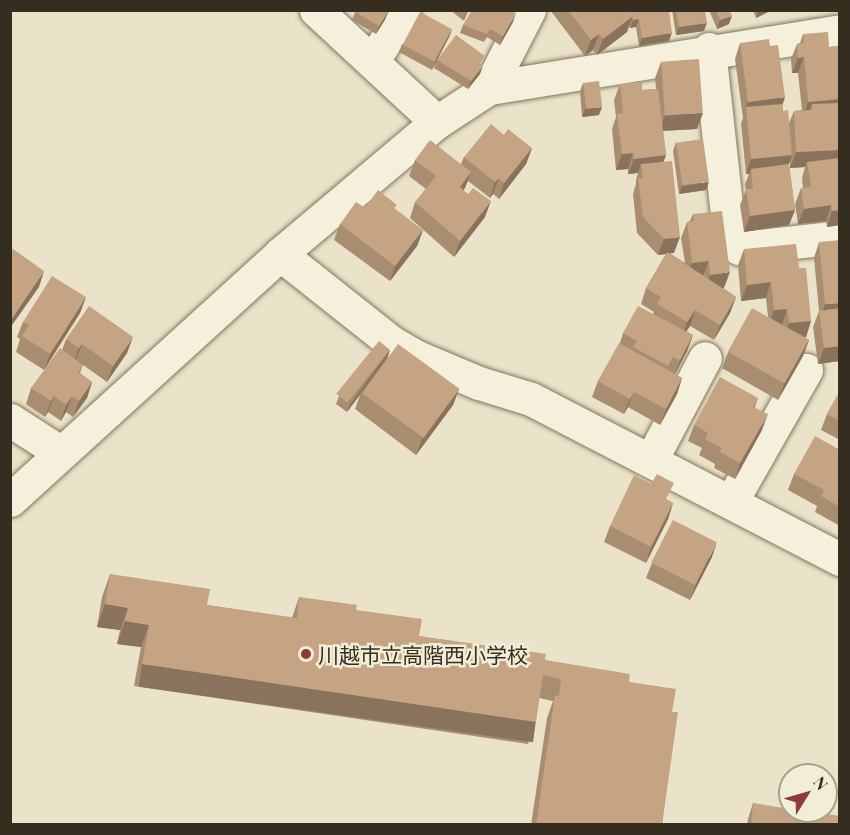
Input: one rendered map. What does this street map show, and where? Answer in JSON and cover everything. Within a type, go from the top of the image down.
[{"type":"street","points":[[316,10],[436,122]]},
{"type":"street","points":[[373,61],[404,10]]},
{"type":"street","points":[[489,88],[529,10]]},
{"type":"street","points":[[10,500],[60,452],[280,254],[436,122],[489,88],[709,49],[840,31]]},
{"type":"street","points":[[709,49],[730,241],[739,248],[840,237]]},
{"type":"street","points":[[280,254],[391,342],[417,357],[479,383],[531,399],[840,559]]},
{"type":"street","points":[[651,460],[705,358]]},
{"type":"street","points":[[731,502],[806,370]]},
{"type":"street","points":[[10,420],[60,452]]},
{"type":"building","points":[[356,10],[385,10],[388,12],[379,26],[355,12]]},
{"type":"building","points":[[472,10],[511,10],[516,13],[503,36],[490,29],[487,34],[463,25]]},
{"type":"building","points":[[568,10],[629,10],[633,16],[603,39],[599,34],[591,40]]},
{"type":"building","points":[[631,10],[669,10],[672,33],[642,38],[639,19],[633,20]]},
{"type":"building","points":[[676,10],[705,10],[707,23],[679,27]]},
{"type":"building","points":[[716,10],[730,10],[732,16],[720,20]]},
{"type":"building","points":[[420,12],[452,29],[434,62],[403,45]]},
{"type":"building","points":[[828,32],[829,47],[840,46],[840,99],[808,102],[804,57],[798,58],[797,44],[804,43],[803,34]]},
{"type":"building","points":[[456,35],[485,56],[480,63],[483,66],[471,81],[437,60]]},
{"type":"building","points":[[769,39],[770,46],[778,45],[785,97],[748,102],[740,43]]},
{"type":"building","points":[[699,59],[703,113],[665,116],[661,62]]},
{"type":"building","points":[[599,81],[602,107],[586,109],[583,83]]},
{"type":"building","points":[[642,82],[642,90],[658,89],[666,155],[634,159],[633,153],[622,154],[617,114],[623,113],[620,84]]},
{"type":"building","points":[[840,103],[840,150],[796,152],[794,111],[812,110],[812,104]]},
{"type":"building","points":[[782,104],[783,111],[788,110],[792,155],[751,159],[746,107]]},
{"type":"building","points":[[491,124],[504,135],[508,129],[532,148],[504,183],[499,178],[495,182],[464,157]]},
{"type":"building","points":[[703,139],[709,182],[682,185],[676,143]]},
{"type":"building","points":[[430,140],[471,172],[460,187],[468,194],[473,188],[491,201],[460,241],[415,202],[436,176],[415,160]]},
{"type":"building","points":[[840,158],[840,210],[832,211],[831,205],[804,209],[801,188],[811,187],[807,162]]},
{"type":"building","points":[[672,161],[680,237],[664,239],[643,217],[638,178],[643,178],[641,164]]},
{"type":"building","points":[[789,164],[795,210],[750,216],[746,189],[753,189],[751,169]]},
{"type":"building","points":[[378,190],[397,205],[394,208],[423,230],[395,266],[340,224],[356,202],[365,208]]},
{"type":"building","points":[[722,211],[730,272],[710,275],[709,261],[692,263],[687,222],[694,221],[693,214]]},
{"type":"building","points":[[840,240],[840,303],[825,304],[819,242]]},
{"type":"building","points":[[796,244],[799,268],[806,268],[811,321],[789,323],[787,309],[774,310],[771,282],[747,285],[744,249]]},
{"type":"building","points":[[13,249],[44,271],[10,321],[10,254]]},
{"type":"building","points":[[667,252],[736,297],[720,325],[695,310],[687,322],[657,304],[661,297],[646,288]]},
{"type":"building","points":[[52,276],[86,297],[50,354],[22,336],[29,325],[23,322]]},
{"type":"building","points":[[89,306],[133,337],[113,366],[82,344],[79,348],[66,339]]},
{"type":"building","points":[[638,306],[693,335],[680,360],[673,357],[668,366],[633,347],[637,341],[623,333]]},
{"type":"building","points":[[752,308],[809,340],[785,383],[728,352]]},
{"type":"building","points":[[840,308],[840,346],[824,348],[819,311]]},
{"type":"building","points":[[379,341],[390,350],[347,403],[336,394]]},
{"type":"building","points":[[619,343],[682,378],[666,409],[634,392],[630,399],[598,381]]},
{"type":"building","points":[[398,344],[459,389],[424,438],[362,393]]},
{"type":"building","points":[[60,348],[83,365],[78,372],[92,382],[79,401],[72,396],[66,405],[54,396],[51,401],[31,388]]},
{"type":"building","points":[[720,377],[758,398],[753,407],[768,414],[740,463],[720,452],[722,448],[705,439],[708,433],[694,425]]},
{"type":"building","points":[[840,391],[840,421],[827,414]]},
{"type":"building","points":[[815,436],[840,450],[840,507],[821,496],[824,490],[794,474]]},
{"type":"building","points":[[657,474],[674,483],[666,499],[673,503],[651,547],[610,526],[634,475],[651,484]]},
{"type":"building","points":[[673,520],[717,542],[695,585],[651,563]]},
{"type":"building","points":[[110,574],[210,589],[207,605],[297,618],[299,597],[357,605],[356,610],[422,619],[419,636],[546,654],[545,660],[630,674],[629,682],[676,689],[672,712],[678,712],[662,825],[536,825],[555,695],[559,696],[561,679],[543,675],[536,722],[142,664],[149,625],[125,621],[128,608],[105,604]]},
{"type":"building","points":[[753,803],[778,807],[778,823],[838,823],[838,816],[840,816],[840,825],[751,825]]},
{"type":"place","name":"川越市立高階西小学校","points":[[306,654]]}]
